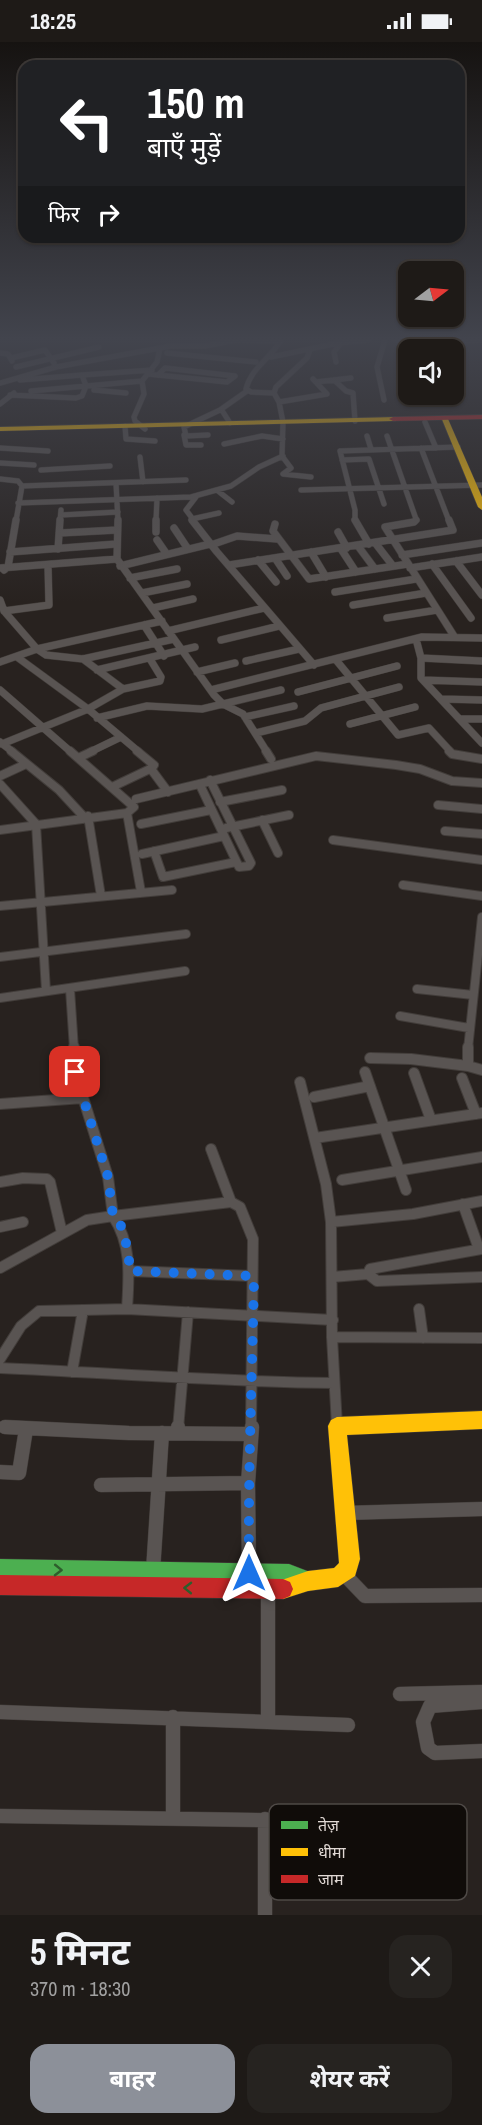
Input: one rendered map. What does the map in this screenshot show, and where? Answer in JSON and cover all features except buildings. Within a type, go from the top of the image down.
[{"type":"main road","points":[[0,431],[136,427]]},
{"type":"main road","points":[[152,427],[298,427]]},
{"type":"main road","points":[[186,429],[192,427]]},
{"type":"main road","points":[[275,427],[283,429]]},
{"type":"main road","points":[[449,427],[478,485],[482,507]]},
{"type":"main road","points":[[0,1585],[288,1589],[308,1581],[338,1577],[348,1569],[350,1559],[337,1426],[482,1420]]},
{"type":"main road","points":[[0,1569],[289,1574],[308,1581]]},
{"type":"street","points":[[427,427],[436,448]]},
{"type":"street","points":[[125,428],[126,440],[155,441]]},
{"type":"street","points":[[186,429],[208,435]]},
{"type":"street","points":[[186,429],[186,445],[201,445]]},
{"type":"street","points":[[224,444],[283,429],[285,459],[291,468],[283,472],[284,474],[311,477]]},
{"type":"street","points":[[387,435],[416,521],[386,526],[416,579],[454,636]]},
{"type":"street","points":[[367,436],[371,449]]},
{"type":"street","points":[[393,566],[356,523],[341,451],[458,447]]},
{"type":"street","points":[[0,448],[48,451]]},
{"type":"street","points":[[229,565],[453,530],[421,448]]},
{"type":"street","points":[[140,457],[143,482]]},
{"type":"street","points":[[18,503],[197,496],[231,486],[259,466],[285,459]]},
{"type":"street","points":[[342,460],[369,459],[384,504]]},
{"type":"street","points":[[0,463],[34,465]]},
{"type":"street","points":[[41,470],[109,463],[113,483],[120,498],[116,544],[119,563],[211,690],[223,704],[245,717],[271,759]]},
{"type":"street","points":[[0,573],[10,552],[20,483],[26,476]]},
{"type":"street","points":[[0,479],[20,483],[186,480]]},
{"type":"street","points":[[301,490],[478,485]]},
{"type":"street","points":[[218,490],[232,502]]},
{"type":"street","points":[[197,496],[186,510],[211,545],[314,666]]},
{"type":"street","points":[[156,532],[157,498]]},
{"type":"street","points":[[58,549],[61,501]]},
{"type":"street","points":[[61,515],[118,512]]},
{"type":"street","points":[[93,513],[93,531]]},
{"type":"street","points":[[192,518],[219,513]]},
{"type":"street","points":[[275,525],[273,531],[276,539],[287,553],[292,555],[308,579],[393,566],[432,564],[480,557],[482,564]]},
{"type":"street","points":[[174,528],[188,549]]},
{"type":"street","points":[[60,533],[117,530]]},
{"type":"street","points":[[338,532],[356,572]]},
{"type":"street","points":[[4,568],[119,563],[211,545],[237,536],[276,539]]},
{"type":"street","points":[[157,540],[166,553]]},
{"type":"street","points":[[402,555],[482,543]]},
{"type":"street","points":[[10,552],[116,544]]},
{"type":"street","points":[[358,546],[375,569]]},
{"type":"street","points":[[311,552],[326,577]]},
{"type":"street","points":[[275,558],[287,576]]},
{"type":"street","points":[[258,560],[276,582]]},
{"type":"street","points":[[456,561],[482,595]]},
{"type":"street","points":[[432,564],[471,618]]},
{"type":"street","points":[[4,611],[49,605],[48,566]]},
{"type":"street","points":[[130,578],[177,569]]},
{"type":"street","points":[[335,592],[416,579]]},
{"type":"street","points":[[142,593],[187,584]]},
{"type":"street","points":[[353,605],[426,593]]},
{"type":"street","points":[[153,608],[193,599]]},
{"type":"street","points":[[0,600],[4,611],[37,649],[46,655],[83,658],[174,639]]},
{"type":"street","points":[[168,631],[264,608]]},
{"type":"street","points":[[387,618],[437,610]]},
{"type":"street","points":[[0,621],[10,617]]},
{"type":"street","points":[[0,662],[37,649],[162,621]]},
{"type":"street","points":[[144,625],[164,656]]},
{"type":"street","points":[[221,640],[279,626]]},
{"type":"street","points":[[211,690],[430,636],[482,638]]},
{"type":"street","points":[[416,639],[423,680],[482,742]]},
{"type":"street","points":[[97,670],[183,652],[195,647]]},
{"type":"street","points":[[246,661],[299,649]]},
{"type":"street","points":[[17,657],[88,709],[154,765],[151,769],[112,787]]},
{"type":"street","points":[[83,658],[123,689]]},
{"type":"street","points":[[421,658],[482,661]]},
{"type":"street","points":[[101,896],[86,816],[1,743],[88,709],[123,689],[162,680],[150,659]]},
{"type":"street","points":[[336,660],[398,735],[429,728],[454,755],[482,759]]},
{"type":"street","points":[[197,672],[235,663]]},
{"type":"street","points":[[298,692],[397,666]]},
{"type":"street","points":[[423,680],[482,682]]},
{"type":"street","points":[[256,733],[305,721],[321,708],[366,694],[399,687]]},
{"type":"street","points":[[0,690],[133,804],[132,810],[127,813],[86,816],[0,830]]},
{"type":"street","points":[[98,718],[142,707],[196,710],[281,690]]},
{"type":"street","points":[[442,699],[482,700]]},
{"type":"street","points":[[245,717],[294,706]]},
{"type":"street","points":[[350,724],[415,707]]},
{"type":"street","points":[[461,719],[482,719]]},
{"type":"street","points":[[472,731],[482,731]]},
{"type":"street","points":[[78,758],[121,737]]},
{"type":"street","points":[[136,799],[316,756],[396,765],[420,769],[452,780],[482,783]]},
{"type":"street","points":[[0,776],[26,764]]},
{"type":"street","points":[[151,769],[168,792]]},
{"type":"street","points":[[200,785],[236,862],[240,867],[249,866],[251,863],[210,780]]},
{"type":"street","points":[[0,784],[36,824],[46,992]]},
{"type":"street","points":[[219,802],[282,790]]},
{"type":"street","points":[[438,806],[482,809]]},
{"type":"street","points":[[141,824],[211,810]]},
{"type":"street","points":[[127,813],[141,892]]},
{"type":"street","points":[[142,854],[222,833],[232,827],[289,815]]},
{"type":"street","points":[[262,820],[279,853]]},
{"type":"street","points":[[445,831],[482,834]]},
{"type":"street","points":[[333,840],[482,860]]},
{"type":"street","points":[[154,851],[163,876],[236,862]]},
{"type":"street","points":[[403,885],[482,896]]},
{"type":"street","points":[[0,906],[172,890]]},
{"type":"street","points":[[468,1066],[469,1028],[482,917]]},
{"type":"street","points":[[0,957],[186,934]]},
{"type":"street","points":[[0,998],[185,971]]},
{"type":"street","points":[[70,988],[75,1072],[108,1177],[113,1216],[121,1226],[128,1250],[130,1271],[128,1309]]},
{"type":"street","points":[[417,989],[473,995]]},
{"type":"street","points":[[400,1016],[469,1028]]},
{"type":"street","points":[[370,1058],[411,1059],[468,1066],[482,1070]]},
{"type":"street","points":[[365,1072],[406,1190]]},
{"type":"street","points":[[414,1073],[431,1120]]},
{"type":"street","points":[[315,1138],[479,1113],[462,1078]]},
{"type":"street","points":[[300,1082],[326,1184],[331,1222],[332,1336],[337,1426]]},
{"type":"street","points":[[314,1097],[370,1086]]},
{"type":"street","points":[[0,1104],[83,1098]]},
{"type":"street","points":[[211,1149],[231,1202]]},
{"type":"street","points":[[342,1180],[482,1157]]},
{"type":"street","points":[[0,1182],[23,1178],[47,1179],[62,1233]]},
{"type":"street","points":[[331,1222],[413,1214],[482,1201]]},
{"type":"street","points":[[0,1268],[87,1220],[231,1202],[240,1207],[253,1239],[252,1276],[254,1279],[253,1382],[248,1483],[249,1573]]},
{"type":"street","points":[[368,1274],[370,1269],[406,1260],[481,1249],[463,1204]]},
{"type":"street","points":[[0,1227],[23,1222]]},
{"type":"street","points":[[130,1271],[252,1276]]},
{"type":"street","points":[[332,1276],[368,1274],[377,1281],[482,1277]]},
{"type":"street","points":[[0,1359],[19,1328],[30,1316],[39,1311],[128,1309],[333,1320]]},
{"type":"street","points":[[419,1309],[423,1338]]},
{"type":"street","points":[[72,1372],[83,1310]]},
{"type":"street","points":[[178,1433],[188,1312]]},
{"type":"street","points":[[332,1336],[482,1338]]},
{"type":"street","points":[[0,1368],[183,1376],[253,1382],[334,1383]]},
{"type":"street","points":[[0,1427],[250,1434]]},
{"type":"street","points":[[0,1473],[19,1473],[26,1428]]},
{"type":"street","points":[[153,1572],[162,1433]]},
{"type":"street","points":[[100,1485],[248,1483]]},
{"type":"street","points":[[345,1513],[482,1509]]},
{"type":"street","points":[[343,1573],[365,1596],[482,1595]]},
{"type":"street","points":[[268,1588],[268,1720]]},
{"type":"street","points":[[400,1694],[482,1692]]},
{"type":"street","points":[[482,1702],[430,1706],[423,1722],[428,1748],[435,1753],[482,1751]]},
{"type":"street","points":[[0,1712],[268,1720],[348,1725]]},
{"type":"street","points":[[172,1818],[173,1717]]},
{"type":"street","points":[[0,1816],[269,1819]]},
{"type":"street","points":[[265,1819],[265,1915]]},
{"type":"traffic: fast","points":[[0,1569],[289,1574],[308,1581]]},
{"type":"traffic: slow","points":[[0,429],[63,427]]},
{"type":"traffic: slow","points":[[448,427],[482,507]]},
{"type":"traffic: slow","points":[[283,1589],[308,1581],[338,1577],[348,1569],[350,1559],[337,1426],[482,1420]]},
{"type":"traffic: jam","points":[[0,1585],[283,1589]]},
{"type":"route","points":[[75,1072],[108,1177],[113,1216],[121,1226],[128,1250],[130,1271],[252,1276],[254,1279],[252,1420],[248,1483],[249,1573]]}]
